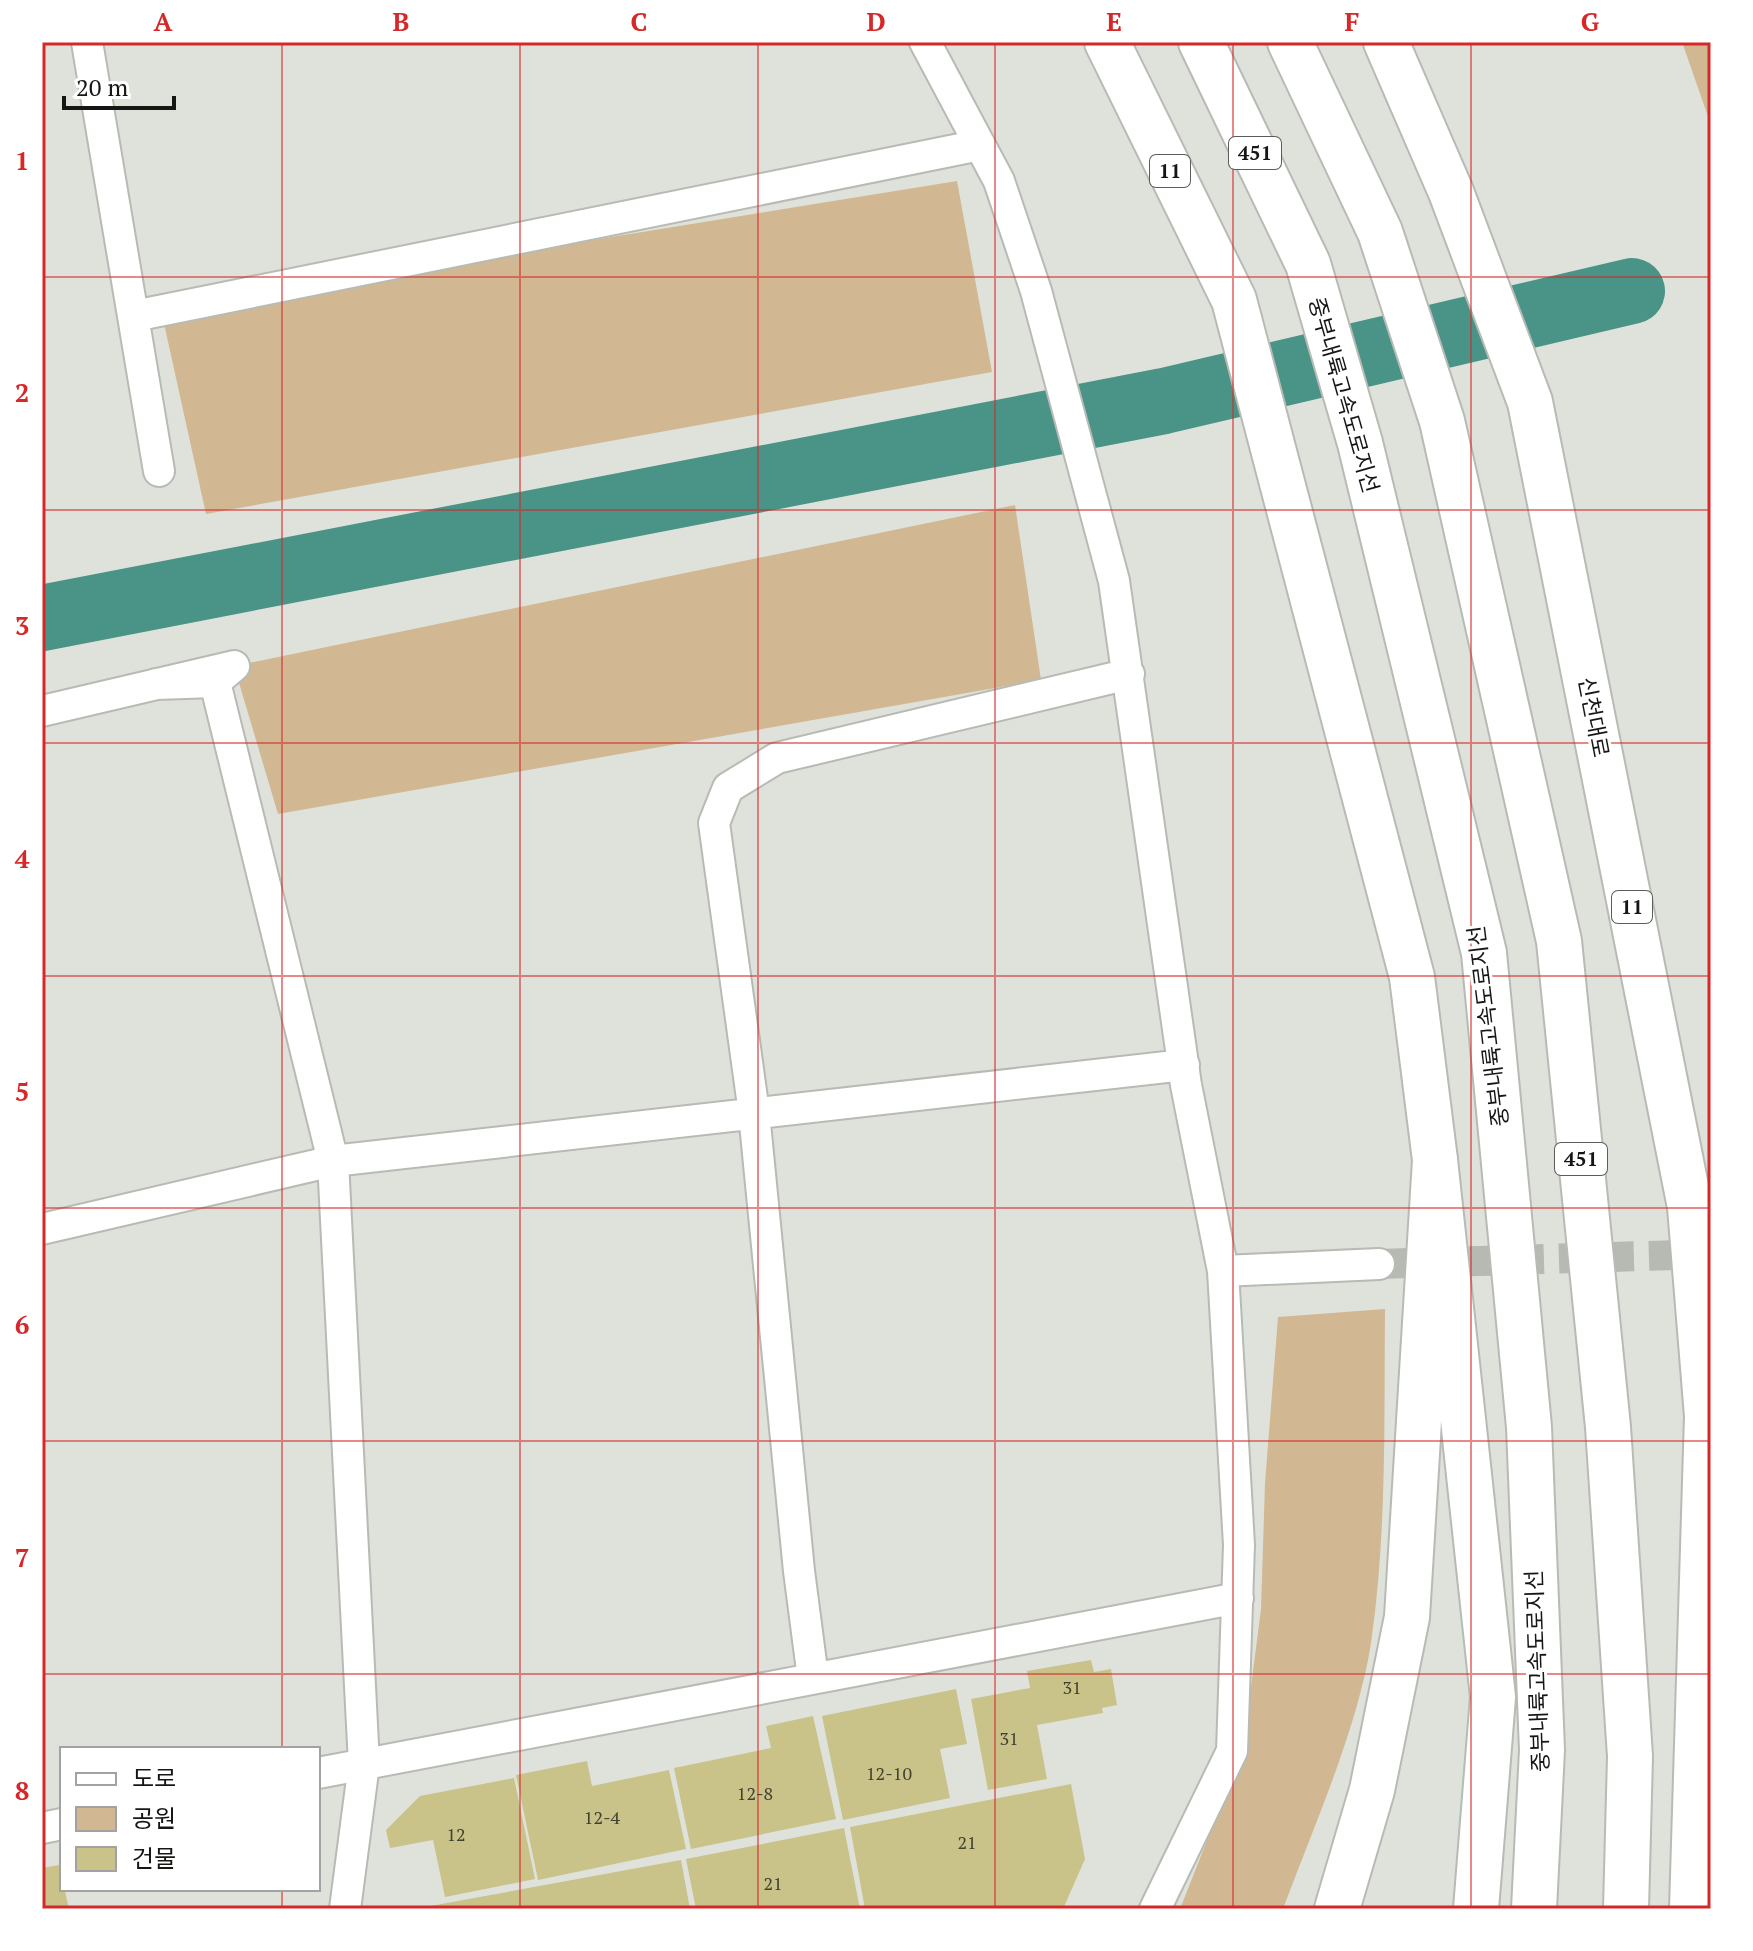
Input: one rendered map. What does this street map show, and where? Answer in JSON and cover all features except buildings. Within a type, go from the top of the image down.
[{"type":"highway","name":"11","points":[[1107,42],[1234,300],[1412,977],[1435,1160]]},
{"type":"highway","name":"중부내륙고속도로지선","points":[[1201,42],[1308,264],[1360,443],[1484,953],[1529,1427],[1542,1750],[1534,1909]]},
{"type":"highway","name":"451","points":[[1290,42],[1380,232],[1442,421],[1559,941],[1608,1427],[1630,1756],[1626,1909]]},
{"type":"highway","name":"신천대로","points":[[1386,42],[1451,192],[1530,402],[1690,1207],[1707,1416]]},
{"type":"highway","points":[[1337,1909],[1372,1790],[1407,1617],[1435,1160]]},
{"type":"highway","points":[[1435,1160],[1493,1697],[1476,1909]]},
{"type":"highway","points":[[1707,1416],[1711,1471]]},
{"type":"highway","points":[[1692,1909],[1707,1416]]},
{"type":"street","points":[[87,42],[159,471]]},
{"type":"street","points":[[925,42],[999,181],[1036,291],[1114,581],[1184,1065],[1223,1271],[1239,1545],[1232,1751],[1155,1909]]},
{"type":"street","points":[[134,316],[980,145]]},
{"type":"street","points":[[42,711],[234,666],[215,682],[333,1161],[364,1764],[345,1909]]},
{"type":"street","points":[[813,1678],[799,1571],[754,1113],[714,823],[728,788],[777,758],[1129,674]]},
{"type":"street","points":[[42,1229],[333,1161],[1184,1065]]},
{"type":"street","points":[[1223,1271],[1379,1264]]},
{"type":"street","points":[[320,1773],[1238,1598]]},
{"type":"green space","points":[[1682,42],[1711,42],[1711,125]]},
{"type":"green space","points":[[957,181],[992,372],[206,514],[161,310]]},
{"type":"green space","points":[[1015,505],[1041,680],[278,814],[234,666]]},
{"type":"green space","points":[[1385,1309],[1380,1560],[1365,1676],[1345,1743],[1283,1909],[1180,1909],[1243,1749],[1261,1609],[1265,1483],[1278,1317]]},
{"type":"waterway","points":[[42,618],[1164,401],[1632,291]]},
{"type":"tunnel","points":[[1379,1264],[1711,1254]]}]
